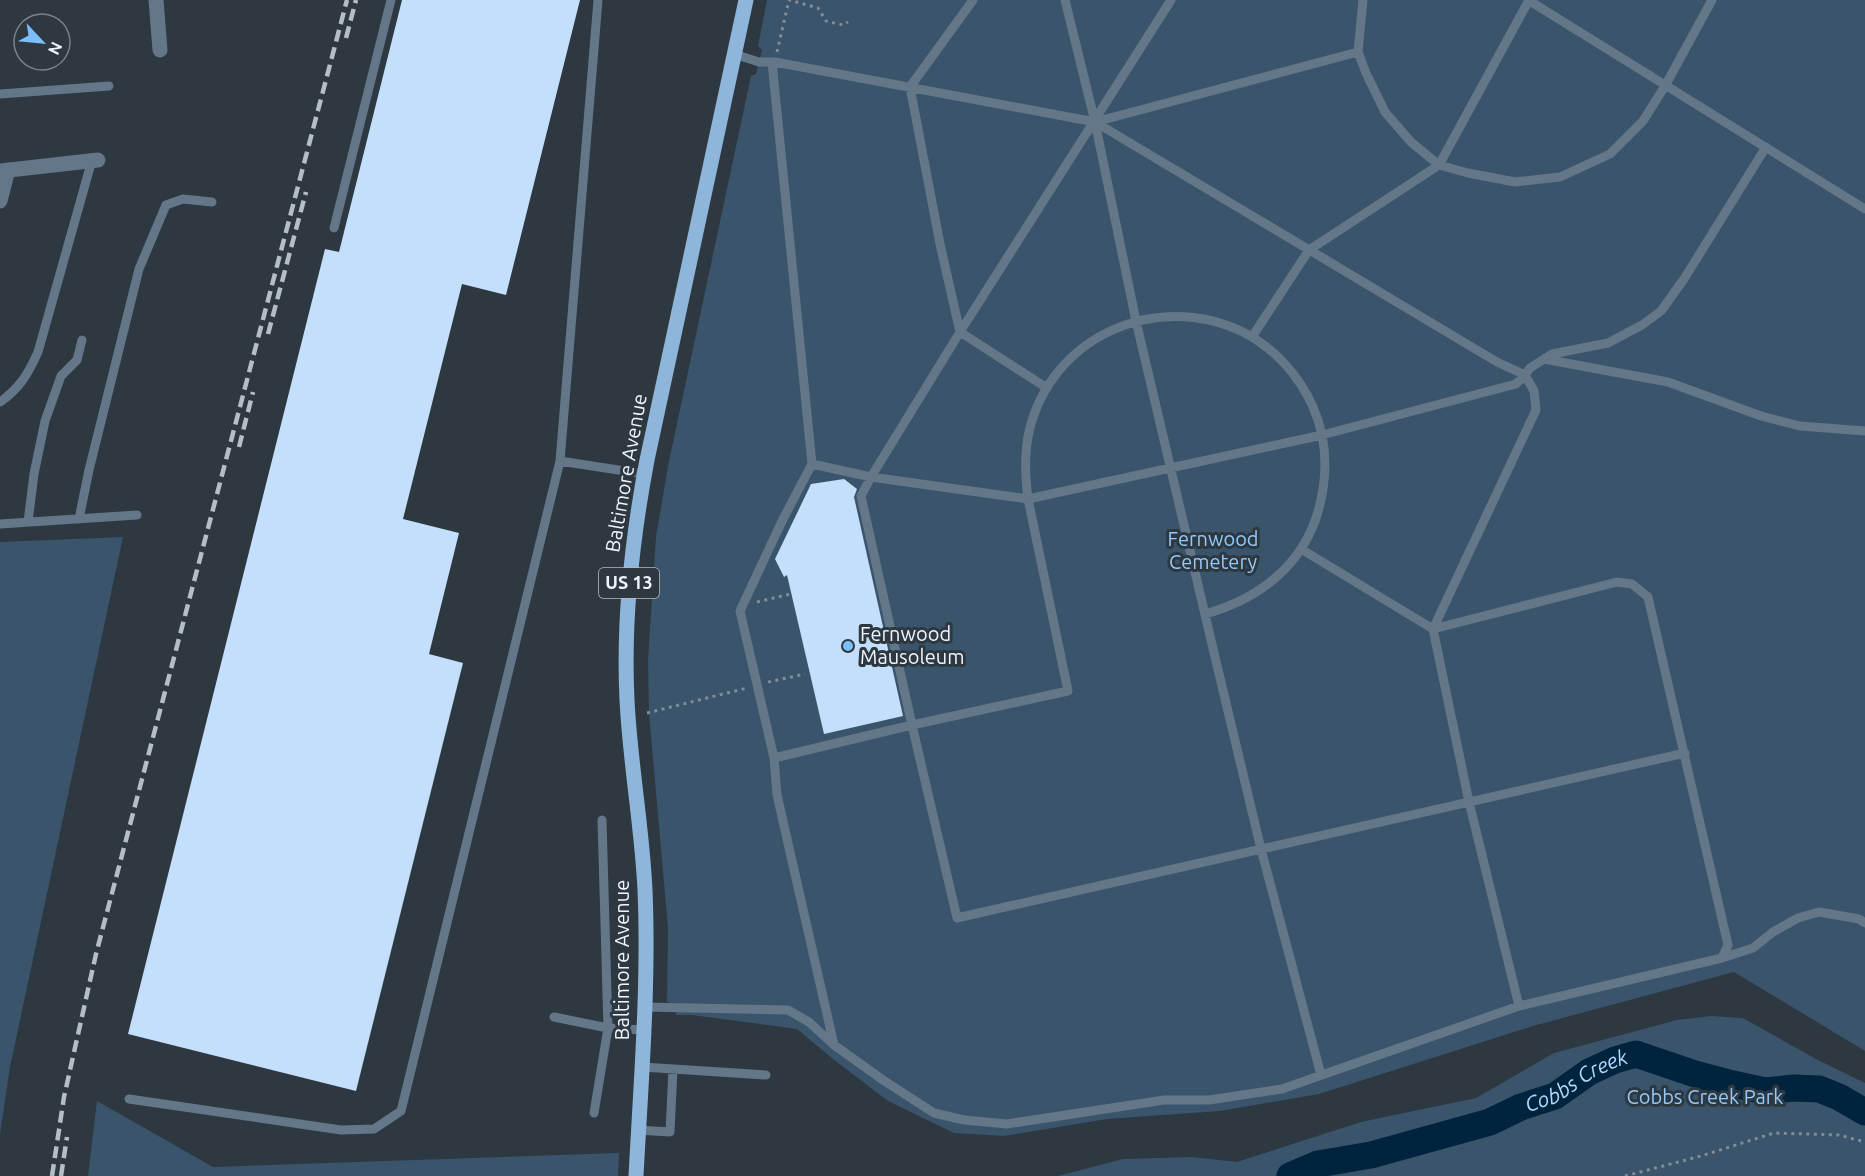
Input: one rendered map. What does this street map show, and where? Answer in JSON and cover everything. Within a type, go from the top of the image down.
[{"type":"main road","name":"Baltimore Avenue","points":[[636,1176],[647,970],[644,886],[630,743],[626,655],[634,537],[644,474],[746,0]]},
{"type":"street","points":[[156,0],[160,50]]},
{"type":"street","points":[[0,201],[4,171],[95,160]]},
{"type":"lane","points":[[334,228],[391,0]]},
{"type":"lane","points":[[129,1099],[341,1130],[374,1129],[401,1111],[560,461],[598,0]]},
{"type":"lane","points":[[973,0],[910,87],[940,244],[960,332],[1047,388]]},
{"type":"lane","points":[[1065,0],[1095,122],[1136,321],[1205,614],[1261,849],[1321,1075]]},
{"type":"lane","points":[[1171,0],[960,332],[861,496],[957,918],[1685,753]]},
{"type":"lane","points":[[1363,0],[1358,52],[1385,112],[1411,142],[1439,165],[1515,182],[1560,177],[1610,154],[1643,121],[1712,0]]},
{"type":"lane","points":[[1252,337],[1309,250],[1439,165],[1529,0],[1865,208]]},
{"type":"lane","points":[[1095,122],[1358,52]]},
{"type":"lane","points":[[734,54],[759,62],[774,62],[1095,122],[1497,362],[1525,375],[1534,391],[1536,410],[1432,629],[1469,802],[1519,1006]]},
{"type":"lane","points":[[774,62],[812,464],[783,519],[740,611],[774,758],[777,795],[834,1045]]},
{"type":"lane","points":[[0,94],[109,86]]},
{"type":"lane","points":[[812,464],[871,477],[1028,499],[1322,435],[1515,384],[1530,368],[1552,354],[1608,343],[1642,325],[1661,311],[1684,279],[1766,147]]},
{"type":"lane","points":[[0,402],[19,386],[38,352],[95,160]]},
{"type":"lane","points":[[79,519],[139,269],[166,205],[183,199],[212,202]]},
{"type":"lane","points":[[774,758],[912,725],[1068,692],[1028,499],[1025,465],[1029,430],[1036,409],[1047,388],[1076,353],[1114,329],[1159,316],[1207,319],[1230,326],[1252,337],[1277,355],[1309,396],[1322,435],[1325,465],[1323,494],[1311,531],[1301,549],[1287,568],[1250,597],[1228,608],[1205,614]]},
{"type":"lane","points":[[28,522],[33,474],[45,421],[61,376],[77,360],[82,340]]},
{"type":"lane","points":[[1544,359],[1668,382],[1761,416],[1800,426],[1865,431]]},
{"type":"lane","points":[[560,461],[644,474]]},
{"type":"lane","points":[[0,524],[137,515]]},
{"type":"lane","points":[[1301,549],[1432,629],[1617,582],[1632,584],[1648,597],[1728,945],[1722,958]]},
{"type":"lane","points":[[594,1113],[608,1028],[602,820]]},
{"type":"lane","points":[[645,1007],[788,1010],[809,1022],[834,1045],[934,1113],[964,1120],[1006,1124],[1164,1100],[1209,1100],[1282,1089],[1519,1006],[1722,958],[1753,948],[1773,932],[1798,918],[1819,912],[1859,919],[1865,923]]},
{"type":"lane","points":[[554,1017],[608,1028],[643,1030]]},
{"type":"lane","points":[[642,1066],[766,1075]]},
{"type":"lane","points":[[638,1130],[670,1131],[673,1069]]},
{"type":"path","points":[[774,62],[789,0],[818,8],[826,21],[843,25],[848,22]]},
{"type":"path","points":[[743,605],[790,594]]},
{"type":"path","points":[[647,713],[805,674]]},
{"type":"path","points":[[1625,1176],[1701,1156],[1774,1133],[1839,1135],[1865,1142]]},
{"type":"green space","name":"Fernwood Cemetery","points":[[767,0],[1865,0],[1865,1051],[1734,972],[1533,1026],[1319,1094],[1220,1111],[1107,1119],[1004,1136],[954,1133],[888,1101],[797,1029],[692,1015],[676,1015],[676,1004],[667,1002],[668,928],[649,713],[648,660],[656,537],[668,466],[751,76],[756,74],[762,50],[758,46]]},
{"type":"green space","points":[[123,537],[10,1067],[0,1134],[0,542]]},
{"type":"green space","name":"Cobbs Creek Park","points":[[1711,1016],[1743,1018],[1816,1059],[1865,1083],[1865,1176],[1058,1176],[1123,1159],[1192,1157],[1237,1162],[1361,1122],[1476,1098],[1554,1053],[1677,1020]]},
{"type":"green space","points":[[97,1101],[213,1167],[619,1153],[618,1176],[88,1176]]},
{"type":"building","points":[[402,0],[580,0],[506,295],[462,284],[403,519],[459,533],[429,654],[463,663],[356,1091],[128,1034],[325,249],[339,252]]},
{"type":"building","name":"Fernwood Mausoleum","points":[[844,479],[857,489],[854,497],[903,716],[824,734],[787,575],[784,577],[775,559],[811,484]]},
{"type":"waterway","name":"Cobbs Creek","points":[[1290,1176],[1318,1164],[1371,1155],[1490,1122],[1521,1107],[1555,1096],[1589,1072],[1615,1060],[1636,1054],[1695,1074],[1765,1091],[1794,1088],[1819,1089],[1865,1112]]},
{"type":"railway","points":[[52,1176],[64,1097],[96,954],[347,0]]},
{"type":"railway","points":[[346,38],[356,0]]},
{"type":"railway","points":[[268,334],[306,192]]},
{"type":"railway","points":[[239,447],[253,392]]},
{"type":"railway","points":[[61,1176],[67,1137]]},
{"type":"place","name":"Fernwood Mausoleum","points":[[848,646]]}]
